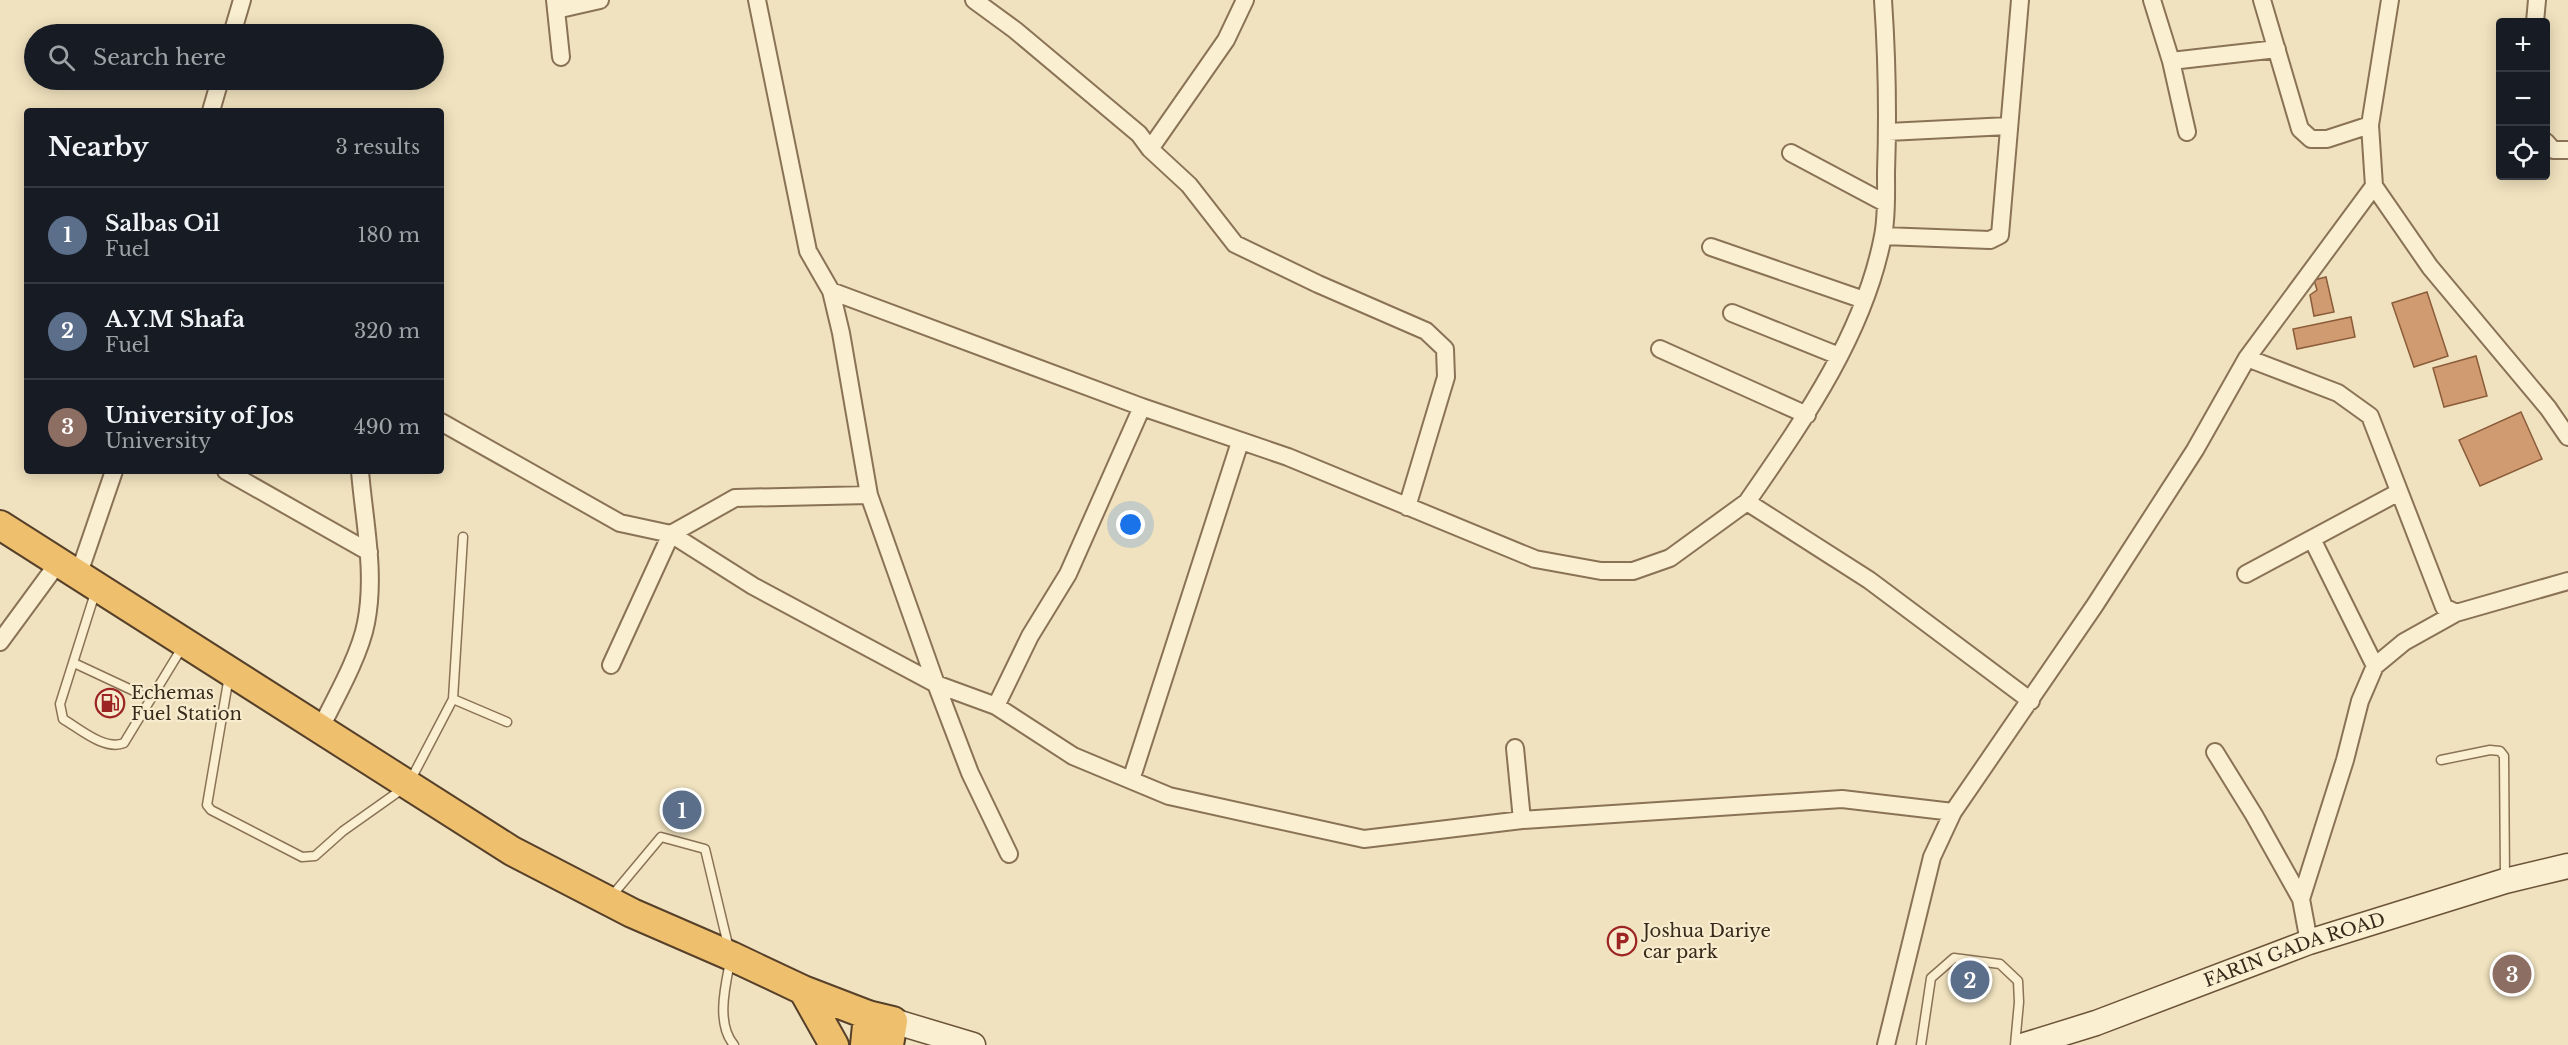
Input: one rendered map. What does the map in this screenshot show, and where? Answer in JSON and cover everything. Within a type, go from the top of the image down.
[{"type":"highway","points":[[0,525],[512,851],[608,901],[883,1027],[865,1045]]},
{"type":"highway","points":[[803,990],[834,1045]]},
{"type":"main road","name":"FARIN GADA ROAD","points":[[2025,1045],[2077,1037],[2309,942],[2505,881],[2568,866]]},
{"type":"main road","points":[[883,1027],[973,1045]]},
{"type":"street","points":[[235,24],[242,0]]},
{"type":"street","points":[[561,57],[555,5],[600,0]]},
{"type":"street","points":[[757,0],[808,252],[831,291],[869,495],[970,773],[1009,854]]},
{"type":"street","points":[[974,0],[1015,30],[1139,134],[1150,149],[1189,185],[1235,244],[1318,284],[1426,331],[1445,349],[1446,377],[1407,507]]},
{"type":"street","points":[[1150,149],[1226,40],[1245,0]]},
{"type":"street","points":[[831,291],[1142,407],[1288,458],[1535,559],[1601,571],[1633,571],[1670,558],[1747,502],[1807,415],[1839,356],[1864,300],[1883,236],[1888,132],[1883,0]]},
{"type":"street","points":[[1883,236],[1996,238],[2000,235],[2020,0]]},
{"type":"street","points":[[2152,0],[2171,61],[2187,132]]},
{"type":"street","points":[[2262,0],[2300,129],[2311,139],[2327,139],[2370,125]]},
{"type":"street","points":[[2390,0],[2370,125],[2374,186],[2430,267],[2548,408],[2568,437]]},
{"type":"street","points":[[2535,18],[2537,0]]},
{"type":"street","points":[[2171,61],[2277,49]]},
{"type":"street","points":[[212,108],[217,90]]},
{"type":"street","points":[[1888,132],[2008,126]]},
{"type":"street","points":[[2550,147],[2553,150],[2568,150]]},
{"type":"street","points":[[1791,153],[1885,203]]},
{"type":"street","points":[[1886,1045],[1932,857],[1953,812],[2031,701],[2195,450],[2247,358],[2374,186]]},
{"type":"street","points":[[1711,247],[1864,300]]},
{"type":"street","points":[[1732,313],[1839,356]]},
{"type":"street","points":[[1660,349],[1807,415]]},
{"type":"street","points":[[2247,358],[2338,393],[2370,416],[2444,607],[2456,614]]},
{"type":"street","points":[[996,706],[1030,636],[1068,574],[1142,407]]},
{"type":"street","points":[[444,425],[620,523],[671,534],[753,586],[936,684],[996,706],[1073,756],[1169,796],[1364,839],[1522,820],[1842,799],[1953,812]]},
{"type":"street","points":[[1131,780],[1240,442]]},
{"type":"street","points":[[0,642],[78,576],[113,474]]},
{"type":"street","points":[[231,474],[369,552]]},
{"type":"street","points":[[320,729],[345,679],[366,625],[369,552],[360,474]]},
{"type":"street","points":[[2246,574],[2399,492]]},
{"type":"street","points":[[611,665],[671,534],[735,498],[869,495]]},
{"type":"street","points":[[1747,502],[1869,580],[2031,701]]},
{"type":"street","points":[[2312,539],[2375,666]]},
{"type":"street","points":[[2301,899],[2345,760],[2360,701],[2375,666],[2404,642],[2456,614],[2568,581]]},
{"type":"street","points":[[1515,748],[1522,820]]},
{"type":"street","points":[[2215,752],[2254,815],[2301,899],[2309,942]]},
{"type":"lane","points":[[230,672],[207,805],[212,810],[302,858],[309,858],[408,785],[453,699],[464,537]]},
{"type":"lane","points":[[78,576],[74,663],[60,704],[63,719],[107,744],[116,747],[124,743],[184,643]]},
{"type":"lane","points":[[74,663],[151,699]]},
{"type":"lane","points":[[453,699],[507,722]]},
{"type":"lane","points":[[2441,760],[2490,750],[2500,751],[2505,756],[2505,881]]},
{"type":"lane","points":[[608,901],[661,837],[705,849],[731,956],[724,996],[726,1036],[734,1045]]},
{"type":"lane","points":[[1921,1045],[1931,978],[1954,958],[2000,964],[2018,981],[2019,1002],[2015,1045]]},
{"type":"building","points":[[2326,277],[2334,312],[2314,316],[2310,295],[2317,290],[2314,280]]},
{"type":"building","points":[[2427,292],[2448,356],[2414,367],[2392,303]]},
{"type":"building","points":[[2351,317],[2355,337],[2297,349],[2293,329]]},
{"type":"building","points":[[2476,356],[2487,396],[2444,407],[2433,368]]},
{"type":"building","points":[[2521,412],[2542,459],[2480,486],[2459,440]]},
{"type":"place","name":"Echemas Fuel Station","points":[[110,703]]},
{"type":"place","name":"Salbas Oil","points":[[682,810]]},
{"type":"place","name":"Joshua Dariye car park","points":[[1622,941]]},
{"type":"place","name":"University of Jos","points":[[2512,974]]},
{"type":"place","name":"A.Y.M Shafa","points":[[1970,980]]}]
